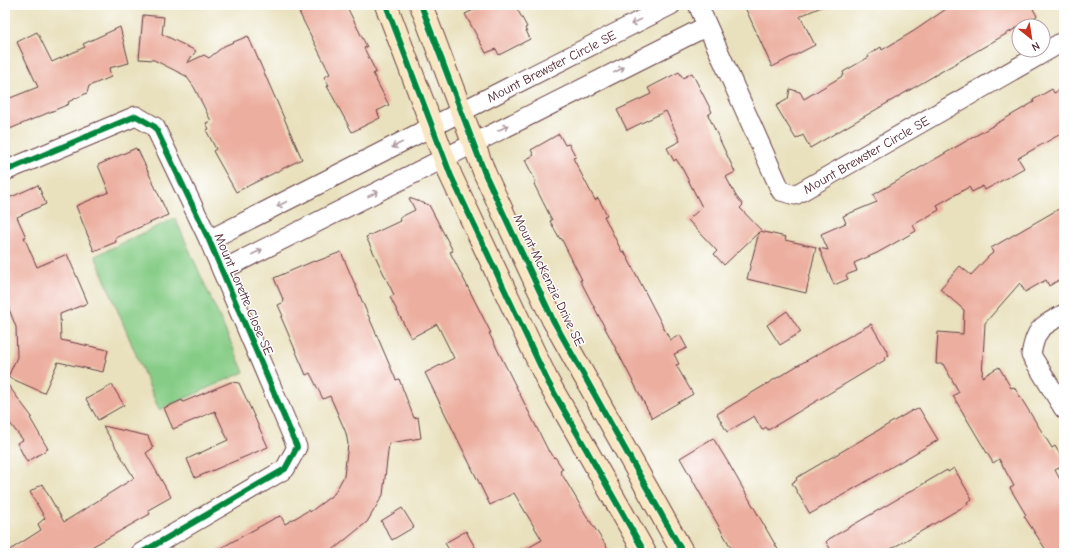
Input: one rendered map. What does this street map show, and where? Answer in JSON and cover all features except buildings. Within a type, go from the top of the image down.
[{"type":"street","points":[[386,5],[443,158],[548,382],[645,553]]},
{"type":"street","name":"Mount McKenzie Drive SE","points":[[421,5],[486,174],[554,320],[683,553]]},
{"type":"street","name":"Mount Brewster Circle SE","points":[[432,128],[671,5]]},
{"type":"street","name":"Mount Brewster Circle SE","points":[[698,5],[781,191],[795,195],[1064,41]]},
{"type":"street","points":[[443,158],[707,26]]},
{"type":"street","name":"Mount Lorette Close SE","points":[[5,171],[136,116],[155,127],[209,240],[297,447],[285,469],[141,553]]},
{"type":"street","name":"Mount Lorette Close SE","points":[[209,240],[432,128]]},
{"type":"street","name":"Mount Lorette Close SE","points":[[222,270],[443,158]]},
{"type":"street","points":[[1064,314],[1041,327],[1034,342],[1031,355],[1064,409]]},
{"type":"green space","points":[[175,218],[244,372],[159,410],[95,256]]},
{"type":"cycle path","points":[[386,5],[451,176],[548,382],[645,553]]},
{"type":"cycle path","points":[[421,5],[485,174],[553,320],[683,553]]},
{"type":"cycle path","points":[[5,171],[136,116],[155,127],[209,240],[297,447],[285,469],[141,553]]}]
